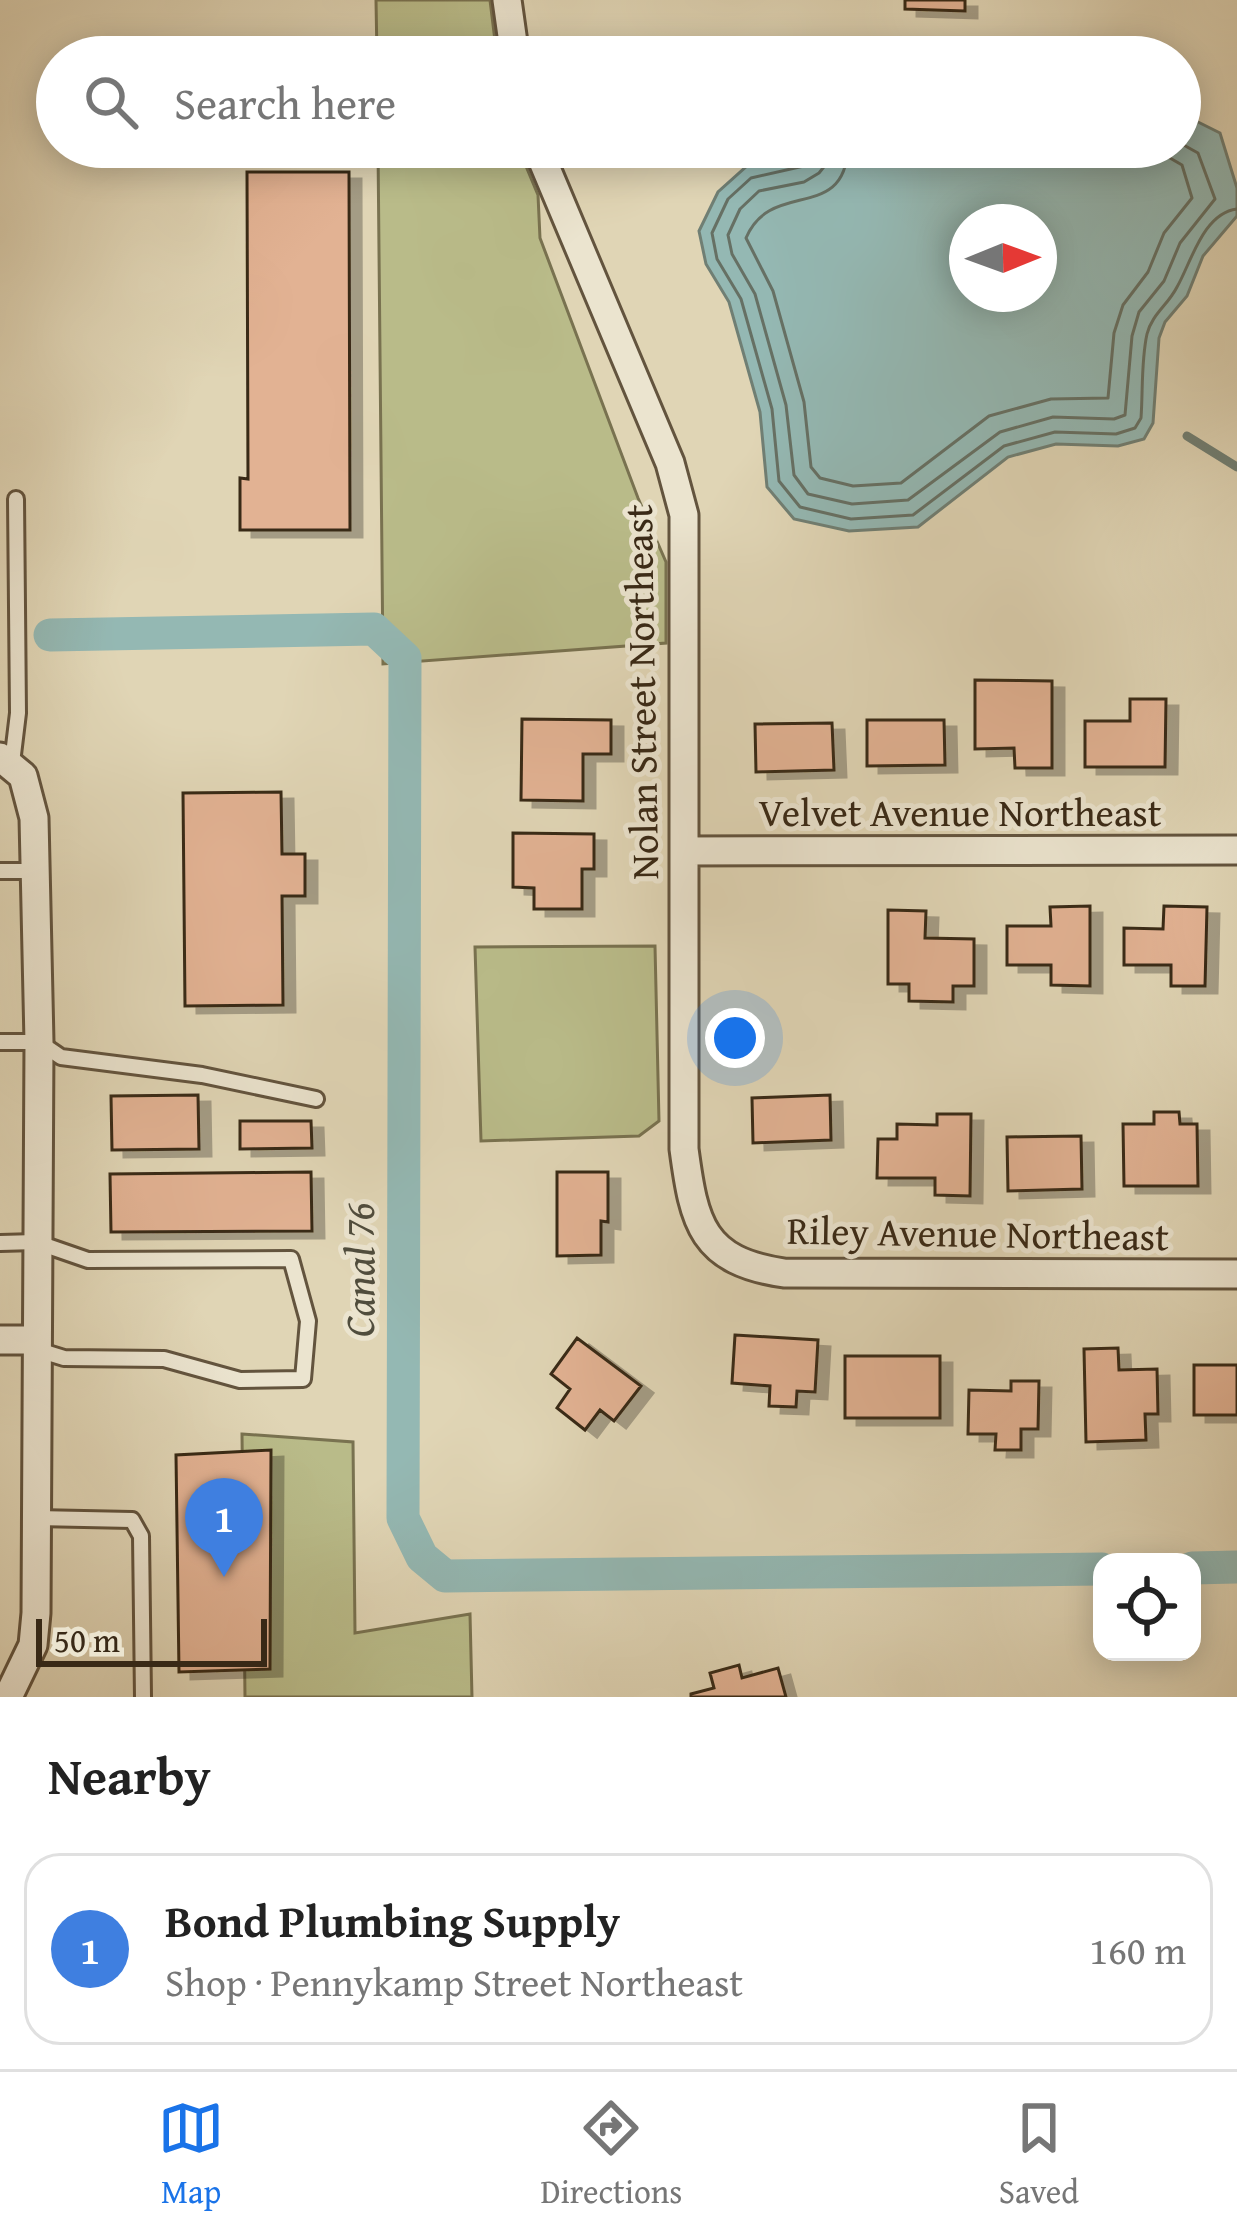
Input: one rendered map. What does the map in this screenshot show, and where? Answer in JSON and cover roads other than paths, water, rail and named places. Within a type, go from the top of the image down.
[{"type":"street","points":[[507,0],[512,36]]},
{"type":"street","name":"Nolan Street Northeast","points":[[546,168],[670,463],[684,515],[684,1149],[691,1203],[722,1254]]},
{"type":"street","points":[[6,760],[23,776],[30,796],[38,1042],[33,1645],[9,1697]]},
{"type":"street","name":"Velvet Avenue Northeast","points":[[684,851],[1237,850]]},
{"type":"street","name":"Riley Avenue Northeast","points":[[722,1254],[753,1269],[784,1273],[1237,1274]]},
{"type":"street","points":[[0,1340],[35,1344]]},
{"type":"lane","points":[[6,760],[18,713],[16,499]]},
{"type":"lane","points":[[0,871],[35,872]]},
{"type":"lane","points":[[0,1042],[38,1042],[61,1057],[202,1076],[316,1099]]},
{"type":"lane","points":[[0,1243],[36,1242],[88,1260],[291,1259],[308,1321],[303,1379],[240,1380],[164,1360],[64,1358],[35,1344]]},
{"type":"lane","points":[[36,1518],[131,1520],[141,1536],[143,1697]]},
{"type":"water","points":[[1201,124],[1220,133],[1237,188],[1237,216],[1203,256],[1187,296],[1165,322],[1159,338],[1153,423],[1144,439],[1118,446],[1056,444],[1008,457],[918,527],[849,531],[794,519],[767,487],[760,412],[729,302],[706,264],[699,231],[718,192],[745,168],[1201,168]]},
{"type":"waterway","points":[[1187,436],[1237,467]]},
{"type":"waterway","name":"Canal 76","points":[[50,635],[374,629],[405,658],[403,1518],[422,1557],[445,1576],[1093,1569]]},
{"type":"waterway","name":"Canal 76","points":[[1201,1568],[1237,1567]]},
{"type":"place","name":"Bond Plumbing Supply","points":[[224,1577]]}]
